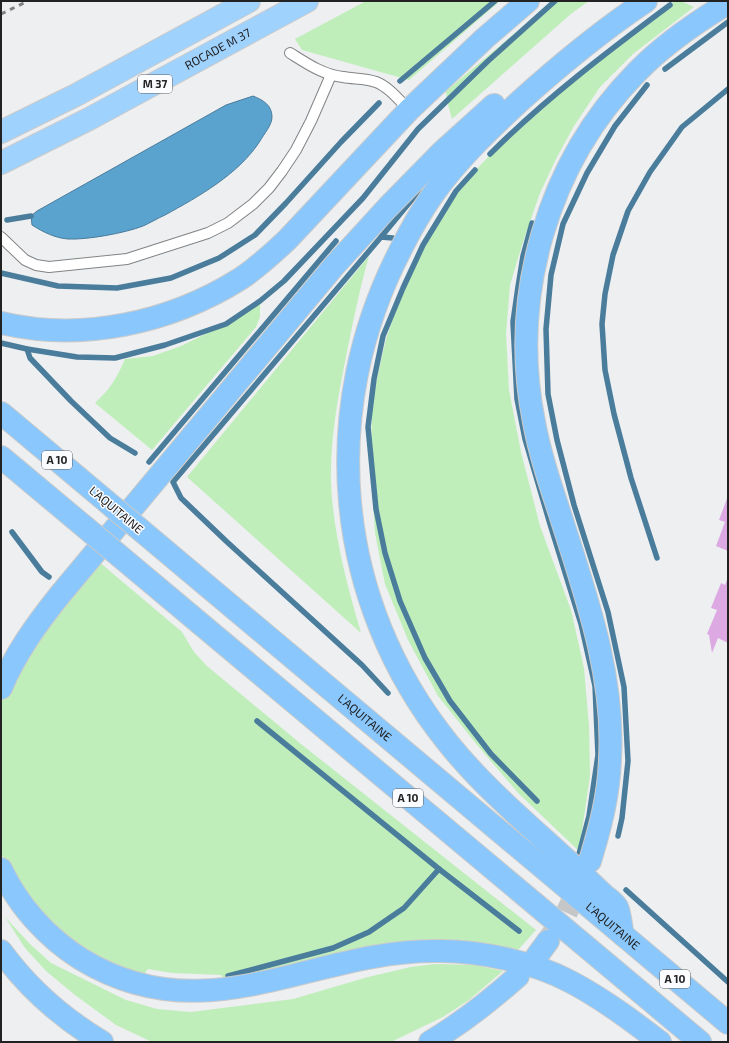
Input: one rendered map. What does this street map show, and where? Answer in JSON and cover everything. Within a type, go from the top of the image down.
[{"type":"highway","name":"M 37","points":[[1,132],[83,91],[249,1]]},
{"type":"highway","name":"ROCADE M 37","points":[[1,163],[96,116],[307,1]]},
{"type":"highway","points":[[1,323],[46,329],[75,330],[113,327],[161,316],[186,307],[215,293],[240,278],[265,260],[287,240],[409,110],[485,38],[528,1]]},
{"type":"highway","points":[[1,688],[9,668],[29,635],[59,596],[334,266],[382,213],[442,152],[499,101],[565,46],[627,1]]},
{"type":"highway","points":[[623,935],[617,907],[471,769],[430,720],[410,688],[380,627],[364,582],[354,535],[350,505],[348,446],[351,407],[358,365],[366,333],[378,299],[394,262],[411,229],[432,195],[481,137],[535,87],[602,32],[646,1]]},
{"type":"highway","points":[[590,861],[602,819],[608,790],[611,728],[608,695],[603,662],[594,626],[545,467],[534,422],[528,384],[526,343],[528,303],[534,264],[543,233],[559,189],[576,154],[593,126],[637,72],[665,46],[692,26],[728,3]]},
{"type":"highway","name":"L'AQUITAINE","points":[[1,413],[728,1023]]},
{"type":"highway","name":"A 10","points":[[1,457],[700,1042]]},
{"type":"highway","points":[[1,869],[9,885],[28,912],[49,935],[70,952],[89,964],[114,976],[140,984],[166,990],[193,992],[218,990],[244,987],[381,956],[424,951],[468,952],[488,955],[541,969],[570,981],[612,1006],[660,1042]]},
{"type":"highway","points":[[1,951],[28,984],[46,1002],[102,1042]]},
{"type":"highway","points":[[430,1042],[483,1007],[518,976]]},
{"type":"lane","points":[[290,53],[314,68],[330,75],[366,79],[376,82],[386,88],[409,110]]},
{"type":"lane","points":[[1,238],[25,260],[36,265],[49,267],[127,259],[208,233],[228,223],[253,204],[269,188],[296,150],[308,127],[330,75]]},
{"type":"green space","points":[[366,1],[500,1],[409,80],[302,50],[295,39]]},
{"type":"green space","points":[[553,1],[589,1],[572,13],[452,119],[446,91]]},
{"type":"green space","points":[[675,1],[681,1],[694,7],[633,54],[600,87],[574,126],[540,193],[510,285],[506,333],[509,390],[521,452],[540,526],[571,610],[584,668],[589,726],[590,776],[579,851],[519,794],[478,746],[438,696],[408,640],[385,584],[375,533],[371,473],[372,401],[386,339],[403,288],[423,245],[456,191],[508,136],[554,95],[597,59]]},
{"type":"green space","points":[[369,256],[356,309],[339,392],[331,467],[332,501],[338,540],[361,633],[187,477]]},
{"type":"green space","points":[[260,301],[260,317],[256,327],[152,450],[95,403],[113,383],[125,359],[153,356],[181,346],[226,324]]},
{"type":"green space","points":[[98,561],[182,632],[194,652],[207,666],[301,744],[536,930],[517,951],[227,983],[221,975],[172,973],[148,969],[142,977],[98,960],[51,927],[4,860],[1,851],[1,704],[19,663]]},
{"type":"green space","points":[[5,917],[30,944],[51,963],[126,1000],[157,1009],[191,1012],[293,999],[368,977],[411,967],[435,964],[475,965],[503,971],[469,1000],[443,1017],[391,1042],[152,1042],[116,1025],[75,995],[46,971],[25,948]]},
{"type":"water","points":[[253,96],[269,106],[272,113],[272,120],[268,129],[241,164],[217,184],[191,200],[143,226],[106,236],[68,239],[49,234],[32,225],[31,216],[37,211],[226,105]]},
{"type":"building","points":[[728,496],[728,551],[716,546],[725,522],[719,520]]},
{"type":"building","points":[[728,577],[728,643],[718,638],[712,653],[709,635],[707,634],[717,610],[711,608],[721,583],[725,585]]},
{"type":"waterway","points":[[400,81],[495,1]]},
{"type":"waterway","points":[[1,343],[77,357],[115,358],[165,345],[226,324],[260,301],[284,281],[363,198],[418,129],[488,61],[555,1]]},
{"type":"waterway","points":[[490,154],[532,114],[600,58],[670,5]]},
{"type":"waterway","points":[[665,69],[728,22]]},
{"type":"waterway","points":[[618,836],[622,818],[628,761],[624,687],[608,612],[574,505],[557,440],[548,394],[546,329],[551,275],[563,224],[587,173],[615,126],[647,85]]},
{"type":"waterway","points":[[657,558],[631,478],[614,414],[605,370],[602,324],[605,294],[613,255],[628,211],[650,172],[682,127],[728,89]]},
{"type":"waterway","points":[[1,273],[58,286],[117,288],[171,278],[219,258],[255,235],[379,103]]},
{"type":"waterway","points":[[475,170],[456,191],[423,245],[383,336],[374,379],[368,427],[376,509],[385,553],[400,601],[425,658],[450,701],[491,754],[537,801]]},
{"type":"waterway","points":[[381,237],[424,185]]},
{"type":"waterway","points":[[7,220],[31,216]]},
{"type":"waterway","points":[[532,223],[523,256],[513,322],[517,399],[525,439],[581,624],[595,686],[598,755],[589,816],[578,858]]},
{"type":"waterway","points":[[388,693],[362,665],[181,498],[173,482],[381,237],[393,238]]},
{"type":"waterway","points":[[149,462],[336,241]]},
{"type":"waterway","points":[[27,349],[30,358],[71,401],[110,438],[135,453]]},
{"type":"waterway","points":[[12,532],[42,572],[49,577]]},
{"type":"waterway","points":[[228,976],[333,948],[369,932],[404,908],[439,869],[257,721]]},
{"type":"waterway","points":[[439,869],[519,931]]},
{"type":"waterway","points":[[626,890],[728,982]]},
{"type":"tunnel","points":[[548,940],[565,916],[583,878]]},
{"type":"railway","points":[[1,14],[28,1]]}]
